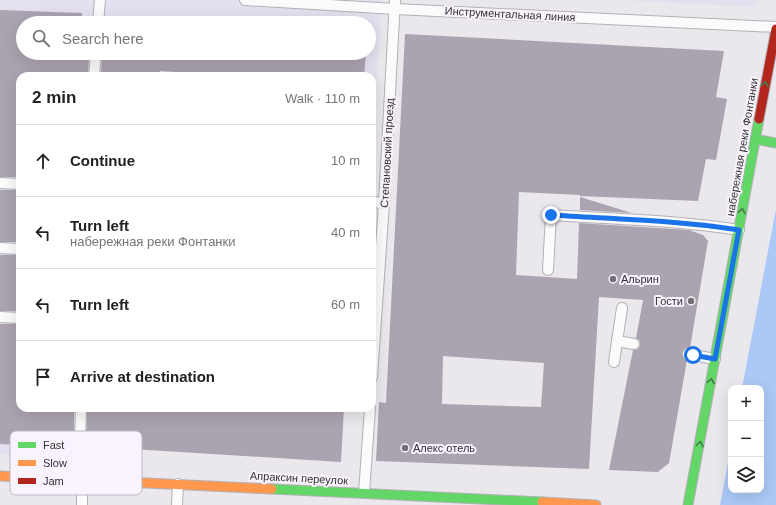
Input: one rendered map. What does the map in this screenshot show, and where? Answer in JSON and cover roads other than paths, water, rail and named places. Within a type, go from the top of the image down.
[{"type":"street","name":"набережная реки Фонтанки","points":[[688,505],[776,28]]},
{"type":"street","points":[[755,139],[776,144]]},
{"type":"street","name":"Апраксин переулок","points":[[0,476],[10,476]]},
{"type":"street","name":"Апраксин переулок","points":[[142,482],[548,504],[596,505]]},
{"type":"lane","points":[[99,16],[100,0]]},
{"type":"lane","name":"Инструментальная линия","points":[[247,0],[395,4],[776,28]]},
{"type":"lane","name":"Степановский проезд","points":[[376,319],[395,4]]},
{"type":"lane","points":[[94,72],[95,60]]},
{"type":"lane","points":[[0,183],[16,184]]},
{"type":"lane","points":[[376,202],[384,203]]},
{"type":"lane","points":[[548,270],[551,215],[718,226],[739,230]]},
{"type":"lane","points":[[0,248],[16,249]]},
{"type":"lane","points":[[614,362],[622,308]]},
{"type":"lane","points":[[0,317],[16,318]]},
{"type":"lane","points":[[617,341],[634,344]]},
{"type":"lane","points":[[688,354],[715,359]]},
{"type":"lane","points":[[80,431],[81,412]]},
{"type":"lane","points":[[364,494],[370,412]]},
{"type":"lane","points":[[177,505],[178,484]]},
{"type":"water","points":[[776,209],[776,505],[720,505],[728,463],[728,493],[764,493],[764,385],[743,385]]},
{"type":"place","name":"Альрин","points":[[613,279]]},
{"type":"place","name":"Гости","points":[[691,301]]},
{"type":"place","name":"Алекс отель","points":[[405,448]]}]
